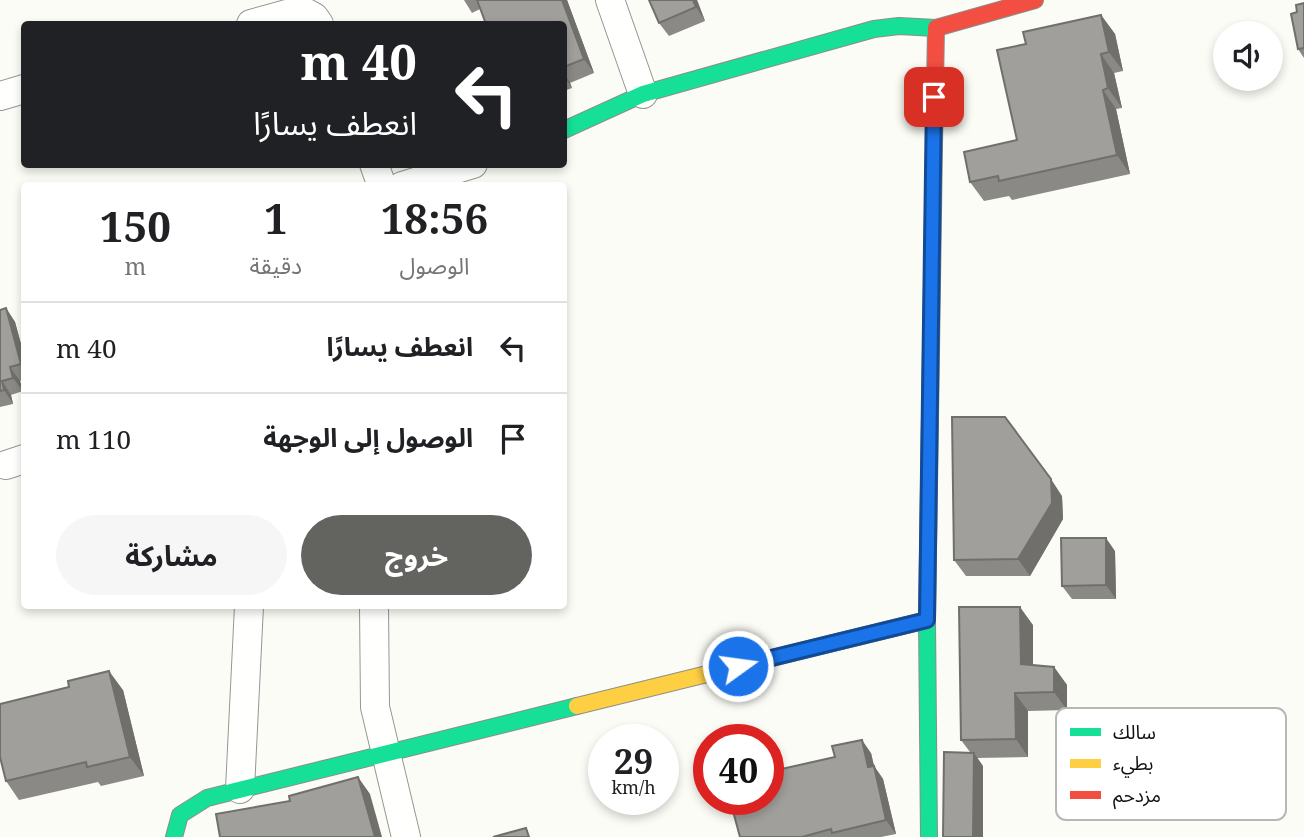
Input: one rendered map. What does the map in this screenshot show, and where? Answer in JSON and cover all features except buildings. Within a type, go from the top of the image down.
[{"type":"street","points":[[610,0],[643,94]]},
{"type":"street","points":[[567,129],[643,94],[874,29],[899,26],[936,28],[1035,0]]},
{"type":"street","points":[[262,21],[301,10],[317,21]]},
{"type":"street","points":[[929,837],[927,620],[936,28]]},
{"type":"street","points":[[0,96],[21,90]]},
{"type":"street","points":[[415,182],[460,168]]},
{"type":"street","points":[[240,789],[249,609]]},
{"type":"street","points":[[374,609],[372,676],[375,707],[406,837]]},
{"type":"street","points":[[174,837],[176,817],[187,806],[240,789],[927,620]]},
{"type":"traffic: fast","points":[[567,129],[643,94],[874,29],[899,26],[936,28]]},
{"type":"traffic: fast","points":[[929,837],[927,620],[930,419]]},
{"type":"traffic: fast","points":[[841,641],[927,620]]},
{"type":"traffic: fast","points":[[174,837],[180,815],[207,798],[577,706]]},
{"type":"traffic: slow","points":[[930,419],[934,145]]},
{"type":"traffic: slow","points":[[577,706],[841,641]]},
{"type":"traffic: jam","points":[[934,145],[936,28],[1035,0]]},
{"type":"route","points":[[738,666],[927,620],[934,97]]}]
